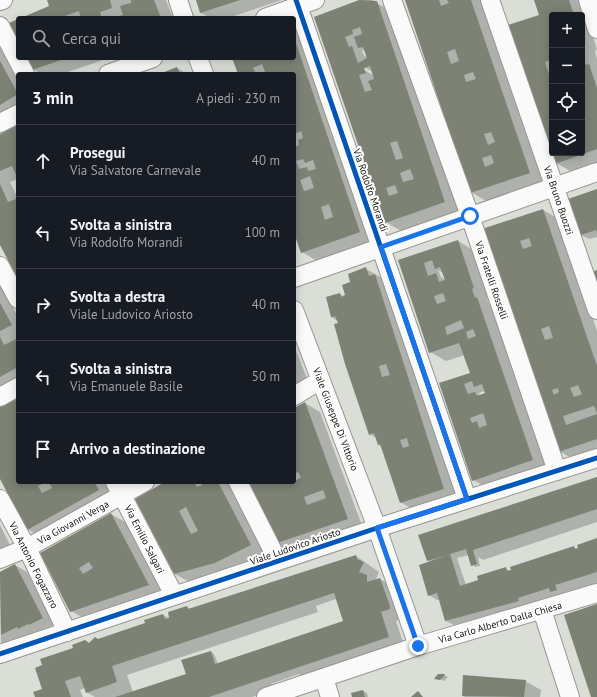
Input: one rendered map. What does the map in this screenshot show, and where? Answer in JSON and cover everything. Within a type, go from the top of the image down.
[{"type":"street","points":[[178,0],[183,16]]},
{"type":"street","points":[[269,16],[297,3],[315,0]]},
{"type":"street","name":"Via Fratelli Rosselli","points":[[392,0],[470,216],[557,471]]},
{"type":"street","name":"Via Bruno Buozzi","points":[[490,0],[597,310]]},
{"type":"street","points":[[588,0],[597,29]]},
{"type":"street","name":"Via Rodolfo Morandi","points":[[297,3],[467,499]]},
{"type":"street","points":[[0,26],[16,57]]},
{"type":"street","points":[[18,60],[24,72]]},
{"type":"street","points":[[114,72],[147,60]]},
{"type":"street","points":[[199,60],[203,72]]},
{"type":"street","points":[[0,123],[16,115]]},
{"type":"street","points":[[296,277],[597,172]]},
{"type":"street","points":[[0,266],[16,295]]},
{"type":"street","name":"Viale Giuseppe Di Vittorio","points":[[296,315],[377,528],[418,646]]},
{"type":"street","points":[[296,395],[321,380]]},
{"type":"street","points":[[0,397],[16,388]]},
{"type":"street","name":"Viale Ludovico Ariosto","points":[[0,654],[377,528],[597,458]]},
{"type":"street","name":"Via Giovanni Verga","points":[[0,559],[27,548],[119,488],[136,484]]},
{"type":"street","points":[[239,484],[278,561]]},
{"type":"street","name":"Via Emilio Salgari","points":[[119,488],[174,595]]},
{"type":"street","name":"Via Antonio Fogazzaro","points":[[0,499],[27,548],[67,632]]},
{"type":"street","name":"Via Carlo Alberto Dalla Chiesa","points":[[266,697],[418,646],[597,593]]},
{"type":"street","points":[[542,610],[570,697]]},
{"type":"street","points":[[324,678],[330,697]]},
{"type":"building","points":[[47,0],[110,0],[112,8],[100,12],[101,16],[80,16],[79,11],[65,16],[26,16],[49,6]]},
{"type":"building","points":[[131,0],[154,0],[160,16],[120,16],[123,15],[120,6],[131,3]]},
{"type":"building","points":[[196,0],[240,0],[200,13]]},
{"type":"building","points":[[359,0],[377,1],[445,202],[385,223],[314,17]],"holes":[[[360,27],[362,34],[354,37],[358,48],[363,47],[367,58],[358,63],[352,46],[349,47],[345,37],[353,34],[352,30]],[[370,66],[374,79],[368,81],[372,90],[365,92],[359,75],[366,73],[364,68]],[[397,141],[403,158],[396,160],[390,143]],[[410,169],[414,179],[403,182],[400,173]],[[395,185],[398,193],[389,196],[386,188]]]},
{"type":"building","points":[[405,0],[439,0],[441,6],[449,3],[447,0],[471,0],[530,173],[470,193]],"holes":[[[455,49],[459,61],[451,64],[447,52]],[[473,72],[476,79],[466,82],[464,75]],[[491,132],[495,142],[488,145],[484,134]],[[491,155],[494,163],[485,167],[482,158]]]},
{"type":"building","points":[[534,0],[569,0],[573,12],[549,12],[549,61],[545,62],[549,74],[549,146],[508,25],[539,15]]},
{"type":"building","points":[[16,20],[16,37],[9,23]]},
{"type":"building","points":[[296,43],[360,232],[301,253],[296,239],[296,161],[296,146],[299,145],[298,140],[303,138],[301,131],[296,134],[296,72],[265,72],[262,64],[253,68],[255,72],[237,72],[233,60],[296,60]],"holes":[[[303,159],[305,163],[313,160],[316,169],[308,171],[307,167],[299,169],[296,161]],[[310,176],[314,188],[304,191],[300,180]],[[329,204],[333,217],[325,220],[321,207]]]},
{"type":"building","points":[[27,60],[61,60],[32,70]]},
{"type":"building","points":[[0,61],[16,90],[16,95],[0,105]]},
{"type":"building","points":[[585,62],[586,65],[589,64],[597,88],[597,149],[585,153]]},
{"type":"building","points":[[177,67],[179,72],[164,72]]},
{"type":"building","points":[[16,126],[16,175],[12,166],[0,171],[0,134]]},
{"type":"building","points":[[552,156],[577,156],[555,164]]},
{"type":"building","points":[[0,184],[8,202],[16,199],[16,275],[0,245]]},
{"type":"building","points":[[597,189],[597,233],[596,230],[581,235],[568,199]]},
{"type":"building","points":[[543,209],[597,366],[597,413],[594,406],[563,416],[566,425],[597,414],[597,439],[558,452],[482,229]],"holes":[[[529,238],[532,246],[523,249],[520,241]],[[549,326],[553,338],[545,340],[541,329]],[[578,385],[582,394],[574,397],[570,388]],[[558,388],[559,392],[554,395],[552,390]]]},
{"type":"building","points":[[458,240],[474,288],[472,289],[475,298],[477,297],[533,460],[472,481],[439,383],[470,373],[459,343],[429,353],[398,260]],"holes":[[[432,260],[435,269],[440,267],[445,280],[439,282],[436,273],[428,276],[424,263]],[[443,293],[446,301],[437,304],[434,296]],[[461,320],[464,328],[447,335],[445,327]],[[473,329],[476,336],[468,339],[466,332]],[[472,381],[474,387],[482,384],[485,393],[477,396],[475,392],[468,394],[464,384]],[[483,413],[487,425],[479,428],[477,421],[472,423],[470,418]]]},
{"type":"building","points":[[366,267],[369,276],[375,274],[444,489],[400,503],[380,444],[378,445],[374,433],[369,435],[345,364],[334,324],[338,323],[335,316],[331,317],[326,297],[340,293],[341,297],[345,295],[342,285],[350,282],[348,274]],"holes":[[[386,364],[390,375],[382,377],[379,366]],[[407,438],[409,446],[403,448],[400,440]]]},
{"type":"building","points":[[597,270],[597,283],[593,272]]},
{"type":"building","points":[[0,303],[12,325],[0,331]]},
{"type":"building","points":[[0,337],[4,345],[16,339],[16,368],[0,377]]},
{"type":"building","points":[[16,399],[16,484],[42,484],[38,486],[42,493],[52,488],[50,484],[95,484],[99,490],[27,530],[0,479],[0,407]]},
{"type":"building","points":[[305,402],[348,519],[274,544],[244,484],[296,484],[296,481],[301,477],[298,472],[296,473],[296,407]],"holes":[[[323,490],[326,498],[307,505],[304,497]]]},
{"type":"building","points":[[597,477],[597,509],[473,550],[477,564],[471,566],[466,549],[450,554],[460,586],[478,580],[477,576],[506,567],[507,571],[511,570],[510,567],[574,546],[575,549],[578,548],[577,545],[597,538],[597,572],[555,585],[557,590],[550,592],[549,588],[518,598],[519,601],[445,621],[437,593],[428,596],[419,565],[448,555],[427,561],[418,535]]},
{"type":"building","points":[[161,484],[195,484],[197,487],[202,484],[219,484],[251,545],[215,563],[174,574],[135,499]],"holes":[[[186,507],[198,531],[191,534],[179,511]]]},
{"type":"building","points":[[111,513],[149,585],[70,612],[40,553]],"holes":[[[89,562],[93,568],[83,574],[79,568]]]},
{"type":"building","points":[[356,555],[357,559],[364,562],[359,572],[367,575],[367,582],[380,578],[390,606],[390,609],[381,612],[389,637],[209,697],[115,697],[186,674],[181,660],[211,651],[215,664],[343,621],[334,593],[112,666],[117,682],[86,693],[80,676],[65,681],[71,697],[35,697],[33,692],[42,689],[35,668],[42,665],[40,659],[73,648],[72,645],[85,640],[89,643],[95,637],[98,639],[145,623],[144,620],[163,614],[165,619],[169,618],[168,612],[187,606],[188,609]]},
{"type":"building","points":[[15,564],[43,618],[18,629],[17,627],[1,635],[0,572]]},
{"type":"building","points":[[597,604],[597,697],[591,697],[564,615]]},
{"type":"building","points":[[438,674],[445,674],[440,680],[434,679]]},
{"type":"building","points":[[463,675],[526,680],[524,697],[462,696]]},
{"type":"building","points":[[363,690],[365,697],[352,697],[351,693]]},
{"type":"building","points":[[418,691],[423,697],[411,697]]},
{"type":"cycle path","points":[[296,0],[467,499]]},
{"type":"cycle path","points":[[0,654],[377,528],[597,458]]},
{"type":"route","points":[[418,646],[377,528],[467,499],[381,247],[470,216]]}]
